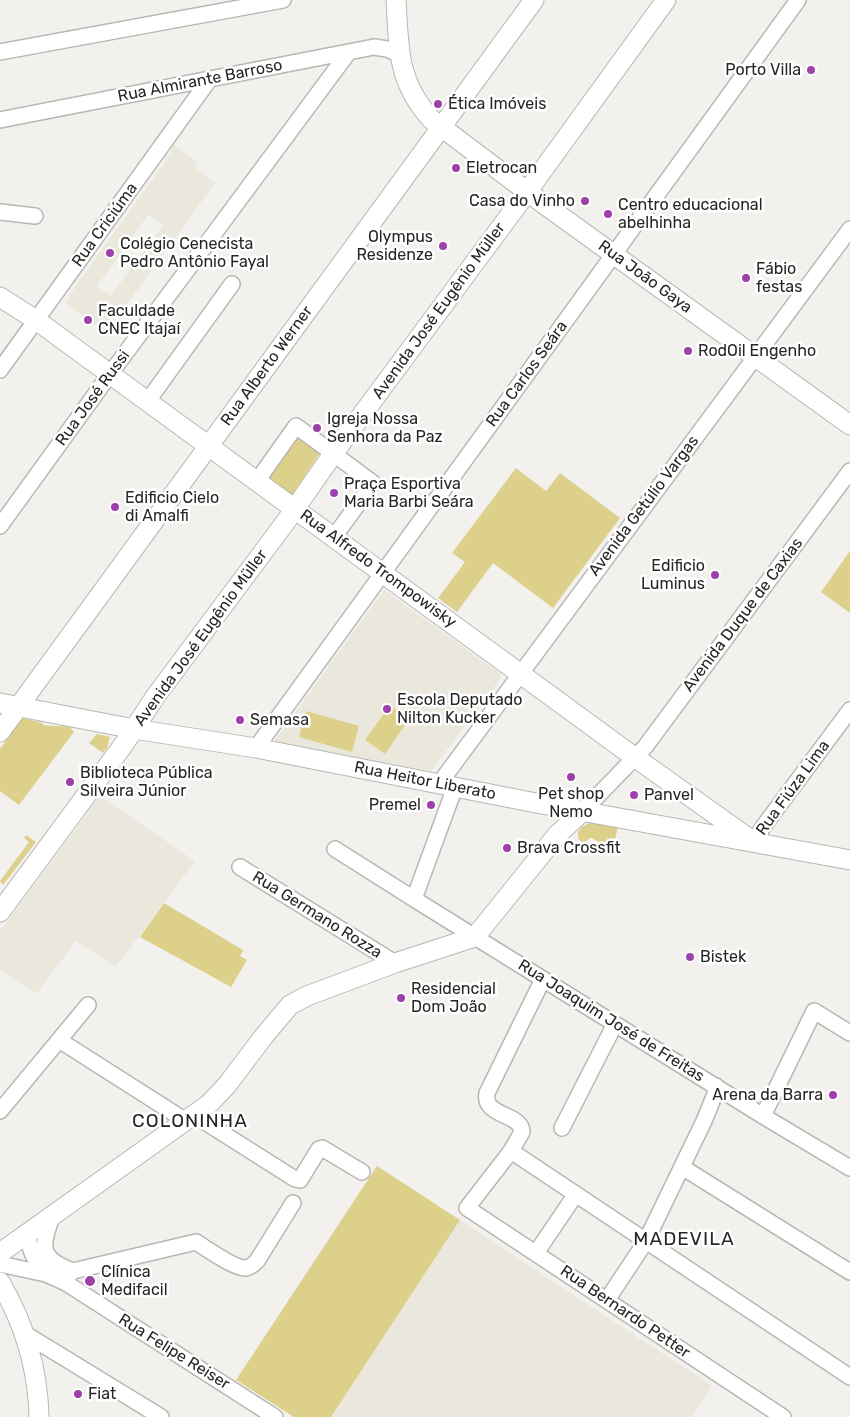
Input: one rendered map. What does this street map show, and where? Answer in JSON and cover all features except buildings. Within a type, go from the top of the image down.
[{"type":"main road","name":"Rua João Gaya","points":[[396,0],[400,55],[409,87],[419,106],[441,128],[850,425]]},
{"type":"main road","name":"Rua Alberto Werner","points":[[0,732],[8,705],[208,445],[534,0]]},
{"type":"main road","name":"Avenida José Eugênio Müller","points":[[0,912],[134,729],[155,697],[295,509],[333,454],[666,0]]},
{"type":"main road","name":"Rua Alfredo Trompowisky","points":[[0,297],[36,320],[634,757],[754,842]]},
{"type":"main road","name":"Rua Heitor Liberato","points":[[8,705],[134,729],[256,748],[850,860]]},
{"type":"main road","points":[[0,1253],[209,1104],[227,1085],[290,1005],[307,996],[395,963],[475,937],[558,835],[583,811]]},
{"type":"main road","points":[[0,1282],[13,1307],[34,1371],[39,1417]]},
{"type":"street","points":[[0,52],[282,0]]},
{"type":"street","name":"Rua Carlos Seára","points":[[256,748],[798,0]]},
{"type":"street","name":"Rua Almirante Barroso","points":[[0,120],[374,47],[387,49],[400,55]]},
{"type":"street","name":"Rua José Russi","points":[[0,526],[348,53]]},
{"type":"street","name":"Rua Criciúma","points":[[0,370],[209,80]]},
{"type":"street","points":[[2,215],[35,216]]},
{"type":"street","name":"Avenida Getúlio Vargas","points":[[414,899],[447,785],[520,673],[850,230]]},
{"type":"street","points":[[147,402],[232,284]]},
{"type":"street","points":[[257,481],[296,426],[373,483],[334,537]]},
{"type":"street","name":"Avenida Duque de Caxias","points":[[583,811],[644,747],[850,471]]},
{"type":"street","name":"Rua Fiúza Lima","points":[[754,842],[763,827],[850,710]]},
{"type":"street","name":"Rua Joaquim José de Freitas","points":[[335,849],[763,1116],[850,1168]]},
{"type":"street","name":"Rua Germano Rozza","points":[[240,867],[395,963]]},
{"type":"street","points":[[543,979],[487,1092],[486,1098],[490,1107],[521,1126],[522,1132],[511,1151],[850,1377]]},
{"type":"street","points":[[0,1111],[88,1005]]},
{"type":"street","points":[[763,1116],[814,1011],[850,1033]]},
{"type":"street","points":[[562,1128],[615,1024]]},
{"type":"street","points":[[59,1040],[295,1179],[300,1180],[319,1149],[322,1148],[362,1172]]},
{"type":"street","points":[[607,1300],[646,1241],[704,1121],[715,1094],[716,1086]]},
{"type":"street","name":"Rua Bernardo Petter","points":[[511,1151],[467,1208],[783,1417]]},
{"type":"street","points":[[682,1167],[850,1272]]},
{"type":"street","points":[[536,1253],[576,1194]]},
{"type":"street","points":[[52,1217],[45,1237],[48,1257],[69,1277],[196,1242],[234,1264],[246,1268],[252,1266],[256,1261],[293,1203]]},
{"type":"street","points":[[28,1233],[29,1247],[46,1274]]},
{"type":"street","name":"Rua Felipe Reiser","points":[[0,1264],[69,1277],[275,1417]]},
{"type":"street","points":[[22,1332],[161,1417]]},
{"type":"shaded area","name":"Colégio Cenecista Pedro Antônio Fayal","points":[[174,145],[198,162],[195,167],[215,183],[117,318],[114,316],[103,331],[65,303],[168,158]],"holes":[[[148,215],[163,225],[111,296],[97,286]]]},
{"type":"shaded area","points":[[296,431],[322,450],[292,495],[265,476]]},
{"type":"shaded area","points":[[516,468],[546,491],[560,473],[620,518],[553,608],[493,563],[457,612],[438,598],[465,562],[452,553]]},
{"type":"shaded area","points":[[850,551],[850,613],[821,592]]},
{"type":"shaded area","name":"Escola Deputado Nilton Kucker","points":[[384,590],[501,674],[501,678],[431,771],[276,743],[275,740]]},
{"type":"shaded area","points":[[390,705],[409,719],[385,754],[365,740]]},
{"type":"shaded area","points":[[306,711],[359,726],[352,752],[299,737]]},
{"type":"shaded area","points":[[22,718],[43,723],[43,725],[70,727],[74,732],[19,805],[0,791],[0,749]]},
{"type":"shaded area","points":[[97,734],[110,737],[107,748],[103,753],[89,743]]},
{"type":"shaded area","points":[[100,796],[195,861],[116,967],[76,941],[36,994],[0,969],[0,931]]},
{"type":"shaded area","points":[[591,822],[618,827],[612,850],[592,838],[583,844],[578,838],[578,832],[582,827]]},
{"type":"shaded area","points":[[26,835],[36,842],[3,885],[0,881],[29,842],[24,838]]},
{"type":"shaded area","points":[[164,903],[243,950],[240,956],[247,960],[231,987],[140,937]]},
{"type":"shaded area","points":[[377,1166],[460,1220],[331,1417],[294,1417],[236,1380]]},
{"type":"shaded area","points":[[460,1220],[712,1386],[692,1417],[331,1417]]},
{"type":"place","name":"Porto Villa","points":[[811,70]]},
{"type":"place","name":"Ética Imóveis","points":[[438,104]]},
{"type":"place","name":"Eletrocan","points":[[456,168]]},
{"type":"place","name":"Casa do Vinho","points":[[585,201]]},
{"type":"place","name":"Centro educacional abelhinha","points":[[608,214]]},
{"type":"place","name":"Olympus Residenze","points":[[443,246]]},
{"type":"place","name":"Colégio Cenecista Pedro Antônio Fayal","points":[[110,253]]},
{"type":"place","name":"Fábio festas","points":[[746,278]]},
{"type":"place","name":"Faculdade CNEC Itajaí","points":[[88,320]]},
{"type":"place","name":"RodOil Engenho","points":[[688,351]]},
{"type":"place","name":"Igreja Nossa Senhora da Paz","points":[[317,428]]},
{"type":"place","name":"Praça Esportiva Maria Barbi Seára","points":[[334,493]]},
{"type":"place","name":"Edificio Cielo di Amalfi","points":[[115,507]]},
{"type":"place","name":"Edificio Luminus","points":[[715,575]]},
{"type":"place","name":"Escola Deputado Nilton Kucker","points":[[387,709]]},
{"type":"place","name":"Semasa","points":[[240,720]]},
{"type":"place","name":"Pet shop Nemo","points":[[571,777]]},
{"type":"place","name":"Biblioteca Pública Silveira Júnior","points":[[70,782]]},
{"type":"place","name":"Panvel","points":[[634,795]]},
{"type":"place","name":"Premel","points":[[431,805]]},
{"type":"place","name":"Brava Crossfit","points":[[507,848]]},
{"type":"place","name":"Bistek","points":[[690,957]]},
{"type":"place","name":"Residencial Dom João","points":[[401,998]]},
{"type":"place","name":"Arena da Barra","points":[[833,1095]]},
{"type":"place","name":"Clínica Medifacil","points":[[90,1281]]},
{"type":"place","name":"Fiat","points":[[78,1394]]},
{"type":"district","name":"COLONINHA","points":[[190,1122]]},
{"type":"district","name":"MADEVILA","points":[[684,1240]]}]
